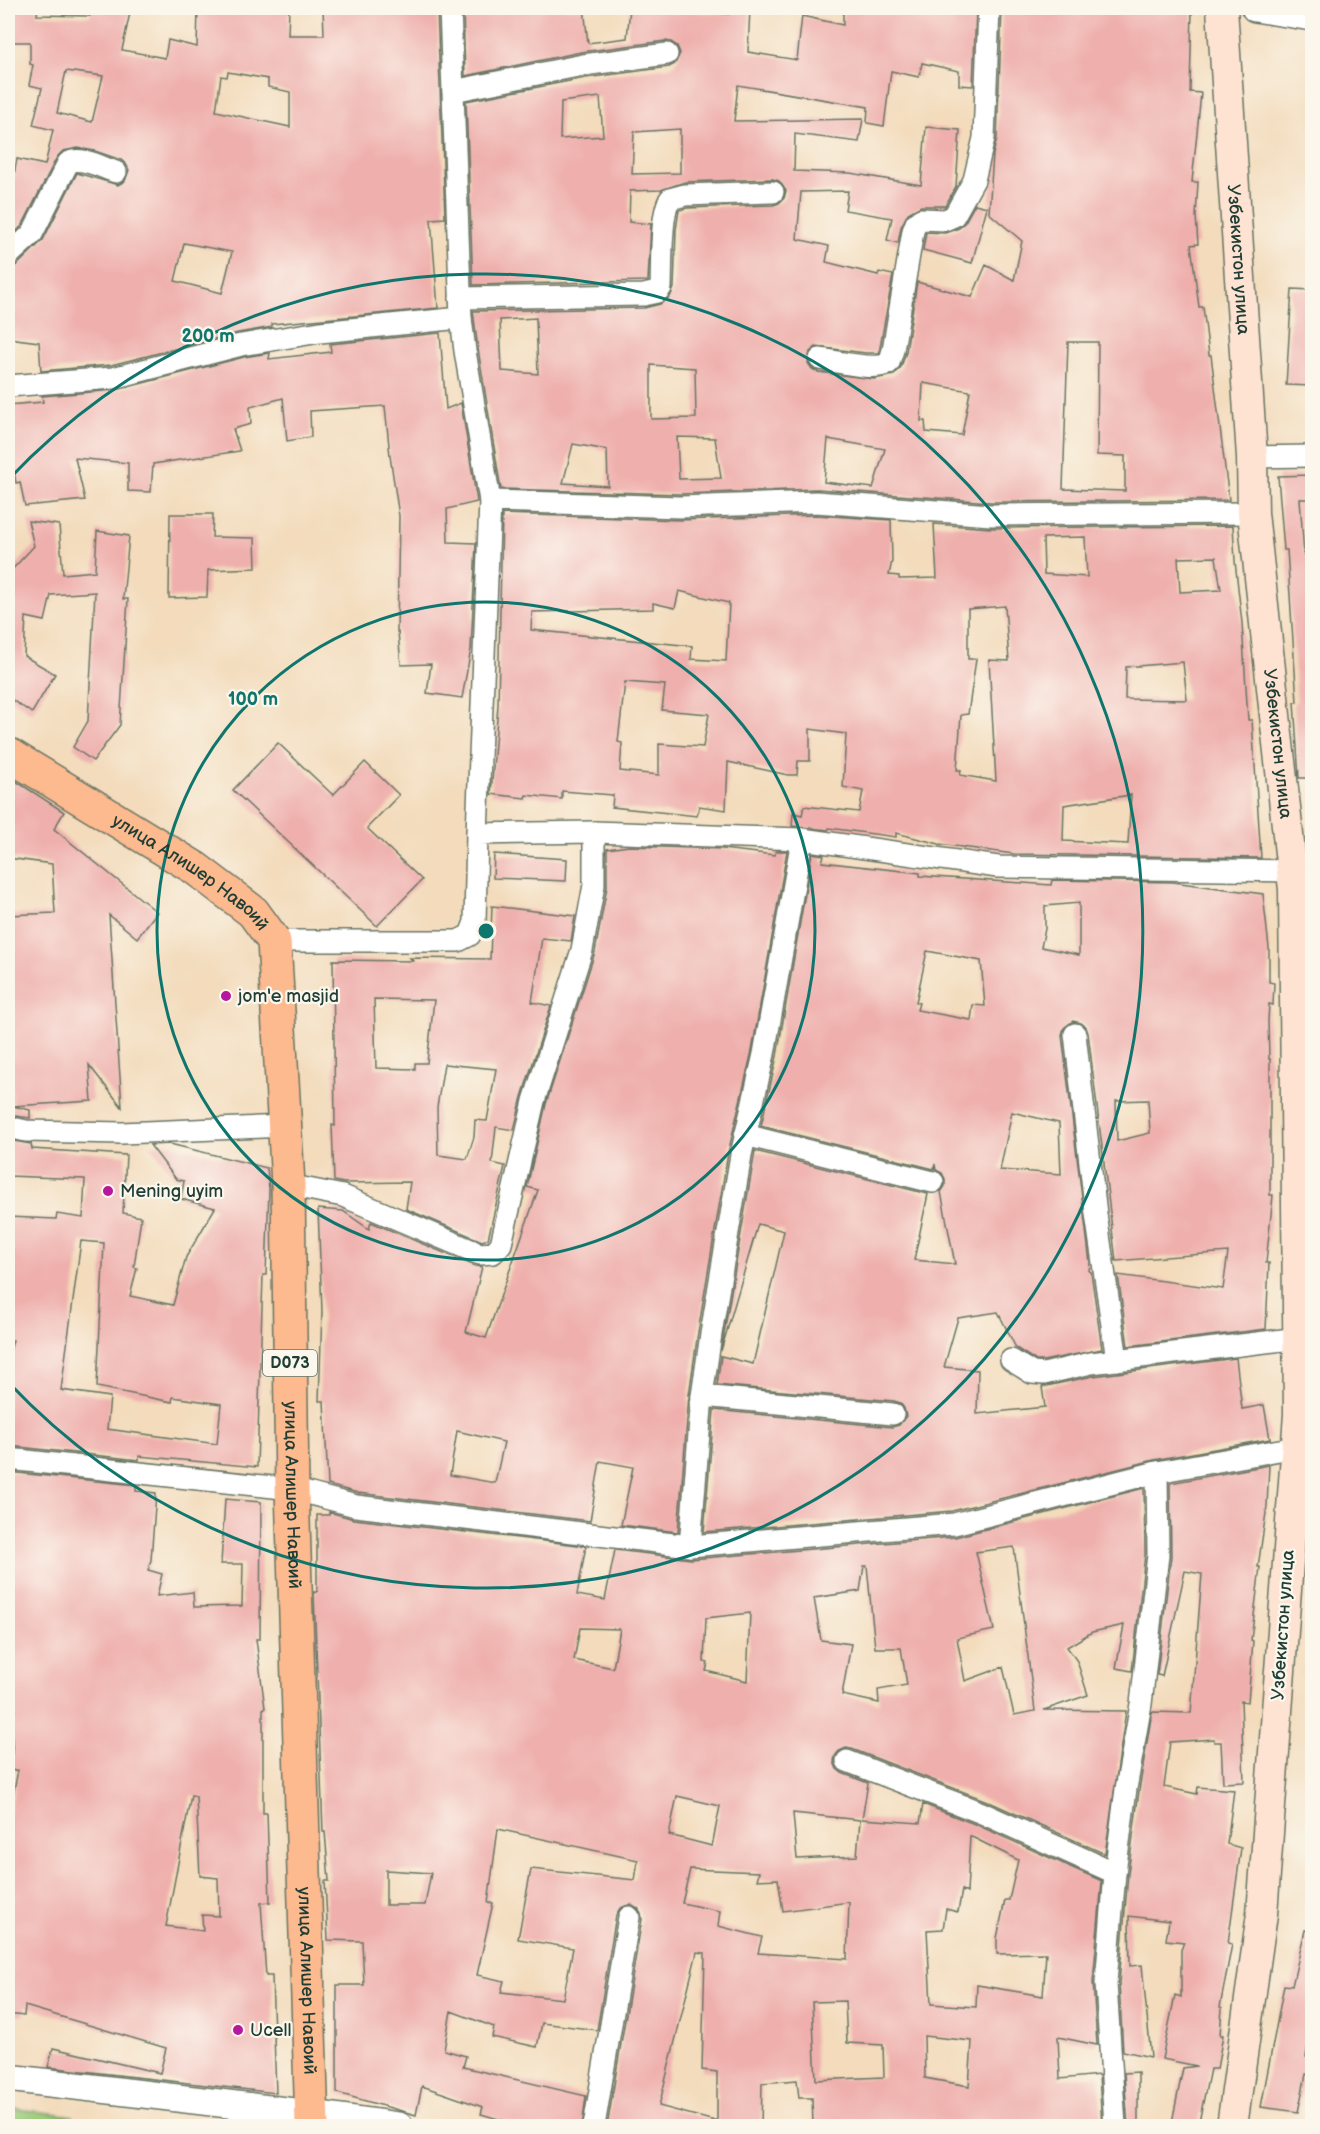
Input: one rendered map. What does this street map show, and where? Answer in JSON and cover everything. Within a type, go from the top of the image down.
[{"type":"main road","name":"Узбекистон улица","points":[[1222,8],[1252,457],[1253,513],[1294,890],[1299,1338],[1306,1412],[1296,1447],[1262,1914],[1232,2127]]},
{"type":"main road","name":"улица Алишер Навоий","points":[[8,754],[195,868],[253,912],[274,941],[288,1185],[292,1489],[312,2120]]},
{"type":"street","points":[[274,941],[458,941],[470,935],[475,922],[490,501],[461,308],[450,8]]},
{"type":"street","points":[[820,359],[883,367],[889,363],[916,223],[921,219],[945,220],[954,216],[974,180],[984,138],[990,8]]},
{"type":"street","points":[[1255,8],[1312,16]]},
{"type":"street","points":[[453,91],[583,64],[667,54]]},
{"type":"street","points":[[8,256],[32,234],[68,163],[73,159],[116,172]]},
{"type":"street","points":[[8,387],[113,378],[241,345],[461,308],[644,295],[657,292],[661,288],[664,224],[670,199],[685,195],[773,192]]},
{"type":"street","points":[[1252,457],[1312,456]]},
{"type":"street","points":[[490,501],[680,507],[816,502],[991,515],[1253,513]]},
{"type":"street","points":[[477,834],[594,832],[802,840],[998,867],[1292,871]]},
{"type":"street","points":[[288,1185],[343,1196],[480,1254],[494,1253],[501,1244],[534,1101],[582,950],[594,885],[594,832]]},
{"type":"street","points":[[690,1546],[702,1396],[745,1135],[764,1054],[802,840]]},
{"type":"street","points":[[1075,1034],[1096,1214],[1117,1360]]},
{"type":"street","points":[[8,1126],[26,1131],[122,1133],[285,1126]]},
{"type":"street","points":[[745,1135],[933,1182]]},
{"type":"street","points":[[1011,1360],[1032,1372],[1044,1374],[1091,1363],[1299,1338]]},
{"type":"street","points":[[702,1396],[893,1414]]},
{"type":"street","points":[[8,1459],[292,1489],[356,1506],[690,1546],[954,1524],[1157,1472],[1296,1447]]},
{"type":"street","points":[[1114,2127],[1106,1983],[1114,1873],[1141,1704],[1156,1566],[1157,1472]]},
{"type":"street","points":[[847,1761],[982,1813],[1114,1873]]},
{"type":"street","points":[[594,2127],[629,1917]]},
{"type":"street","points":[[8,2078],[312,2120],[399,2127]]},
{"type":"green space","points":[[8,2108],[73,2116],[73,2126],[8,2126]]},
{"type":"building","points":[[8,8],[38,8],[37,15],[90,16],[91,8],[131,8],[122,50],[165,58],[168,40],[197,47],[198,8],[259,10],[259,8],[289,8],[288,35],[324,35],[323,8],[437,8],[445,218],[431,219],[438,308],[272,324],[272,327],[238,333],[111,365],[41,371],[39,342],[8,338],[8,268],[17,265],[43,240],[77,173],[118,185],[125,181],[129,170],[121,160],[95,151],[78,148],[63,151],[57,157],[22,226],[8,239],[8,206],[17,159],[45,165],[53,130],[33,125],[42,88],[29,85],[33,65],[30,64],[30,42],[8,42]],"holes":[[[66,71],[103,76],[92,122],[57,113]],[[228,72],[268,79],[268,87],[290,92],[290,127],[216,111],[221,76],[227,77]],[[184,243],[232,252],[222,293],[175,281]]]},
{"type":"building","points":[[463,8],[584,8],[588,43],[627,38],[630,8],[685,8],[685,11],[729,14],[730,8],[750,8],[748,52],[797,60],[802,16],[843,25],[843,8],[976,8],[973,86],[959,85],[959,71],[922,63],[919,77],[891,71],[884,126],[867,123],[868,107],[738,85],[734,121],[863,119],[859,142],[795,134],[794,171],[850,173],[921,185],[926,127],[960,130],[956,186],[945,206],[921,206],[908,213],[901,227],[898,243],[887,240],[892,218],[845,210],[848,191],[801,192],[797,239],[829,246],[826,262],[878,275],[879,272],[893,275],[879,353],[816,347],[810,352],[808,363],[818,372],[874,379],[894,375],[901,367],[906,352],[917,282],[972,297],[986,265],[1014,280],[1022,241],[989,213],[993,154],[997,138],[1002,8],[1192,8],[1190,92],[1201,93],[1192,182],[1198,182],[1196,216],[1198,244],[1191,245],[1199,307],[1203,307],[1209,355],[1211,355],[1229,500],[991,502],[817,489],[680,494],[501,489],[473,311],[644,308],[660,304],[670,297],[674,288],[679,210],[773,205],[784,198],[786,191],[779,181],[773,179],[685,182],[661,190],[630,191],[629,222],[651,224],[648,281],[473,285],[466,101],[585,78],[669,67],[675,64],[680,53],[677,46],[665,41],[581,52],[465,76]],"holes":[[[600,97],[603,136],[560,139],[561,102]],[[680,129],[680,173],[632,174],[634,132]],[[536,318],[538,374],[502,371],[500,320]],[[1068,342],[1098,342],[1097,455],[1125,456],[1125,491],[1063,489]],[[651,365],[695,368],[696,418],[651,419]],[[923,383],[970,391],[962,435],[926,432],[925,421],[921,421]],[[677,437],[715,438],[721,478],[679,479]],[[828,439],[885,449],[873,488],[824,482]],[[573,444],[607,450],[608,486],[563,483]]]},
{"type":"building","points":[[975,204],[987,207],[972,263],[923,250],[926,232],[945,233],[959,228]]},
{"type":"building","points":[[1292,289],[1312,290],[1312,386],[1286,385]]},
{"type":"building","points":[[440,333],[446,409],[461,403],[477,502],[447,509],[448,542],[476,543],[471,649],[462,698],[427,693],[431,664],[401,665],[397,632],[399,516],[385,406],[310,411],[311,437],[287,441],[283,398],[250,407],[251,424],[233,429],[240,451],[153,464],[151,492],[128,491],[128,463],[75,458],[85,500],[25,506],[20,482],[16,483],[8,438],[8,405],[43,402],[42,396],[116,390],[244,357],[270,353],[269,359],[331,352],[330,344]]},
{"type":"building","points":[[1312,475],[1312,499],[1300,499],[1304,555],[1309,555],[1312,643],[1312,778],[1299,778],[1294,702],[1297,702],[1287,550],[1284,550],[1278,476]]},
{"type":"building","points":[[170,514],[213,514],[212,537],[255,538],[256,568],[208,570],[207,597],[169,598]]},
{"type":"building","points":[[502,514],[680,520],[816,515],[891,520],[892,561],[889,575],[899,576],[899,579],[937,578],[934,524],[991,528],[1233,526],[1248,720],[1252,720],[1261,858],[1014,854],[939,844],[896,833],[896,837],[829,828],[828,830],[792,826],[793,813],[802,815],[804,806],[859,812],[863,791],[843,787],[846,734],[810,729],[810,761],[798,761],[797,775],[728,762],[726,810],[699,806],[697,816],[612,807],[613,795],[562,791],[562,799],[491,794],[498,705]],"holes":[[[1085,537],[1087,577],[1044,574],[1043,538]],[[1216,557],[1221,590],[1180,592],[1178,558]],[[679,591],[729,603],[726,661],[691,659],[692,646],[531,630],[532,612],[653,609],[653,603],[675,608]],[[1005,606],[1009,661],[989,660],[996,781],[960,775],[961,770],[957,770],[961,715],[968,714],[976,659],[968,659],[968,609]],[[1183,662],[1187,700],[1125,699],[1126,667]],[[625,682],[665,685],[662,710],[709,714],[703,747],[659,744],[659,775],[620,771],[622,743],[618,742]],[[1131,795],[1128,844],[1063,841],[1064,805]]]},
{"type":"building","points":[[28,521],[59,525],[63,574],[95,571],[97,531],[129,536],[123,599],[128,599],[120,725],[93,761],[73,747],[88,721],[95,592],[51,595],[45,621],[26,617],[24,656],[55,674],[32,713],[8,697],[8,574],[34,546]]},
{"type":"building","points":[[278,743],[333,795],[365,762],[399,795],[367,828],[422,880],[377,926],[233,790]]},
{"type":"building","points":[[8,776],[64,812],[54,829],[157,912],[137,938],[109,915],[122,1107],[89,1065],[92,1101],[13,1106],[30,1110],[30,1118],[8,1115],[8,1108],[13,1110],[11,1067],[8,1067],[8,915],[55,913],[52,864],[8,858]]},
{"type":"building","points":[[629,846],[722,849],[775,855],[776,851],[787,851],[752,1051],[728,1153],[698,1332],[689,1395],[678,1532],[621,1525],[633,1467],[600,1461],[590,1521],[358,1493],[328,1485],[324,1401],[319,1401],[322,1311],[318,1209],[343,1211],[369,1229],[371,1222],[482,1267],[466,1332],[486,1338],[538,1190],[527,1187],[546,1104],[595,952],[607,887],[607,849]],"holes":[[[457,1431],[504,1442],[495,1483],[450,1475]]]},
{"type":"building","points":[[812,853],[824,855],[822,862],[920,873],[920,876],[1051,885],[1052,880],[1173,882],[1263,894],[1269,948],[1269,982],[1274,983],[1273,1005],[1269,1004],[1268,1021],[1270,1195],[1273,1195],[1266,1263],[1269,1263],[1266,1329],[1128,1346],[1118,1275],[1223,1289],[1228,1252],[1116,1261],[1088,1033],[1086,1027],[1081,1023],[1073,1021],[1064,1028],[1062,1035],[1090,1263],[1089,1271],[1091,1272],[1102,1349],[1036,1361],[1016,1348],[998,1312],[958,1318],[944,1367],[978,1370],[977,1414],[1045,1407],[1042,1387],[1093,1376],[1236,1358],[1242,1409],[1264,1405],[1270,1439],[1154,1460],[952,1511],[704,1532],[714,1410],[892,1427],[899,1425],[906,1416],[900,1403],[894,1401],[717,1385],[721,1356],[753,1364],[784,1231],[758,1224],[721,1351],[755,1151],[928,1194],[914,1260],[955,1264],[941,1192],[945,1186],[945,1179],[942,1173],[936,1170],[935,1164],[934,1169],[761,1126],[777,1056]],"holes":[[[1079,903],[1079,955],[1041,947],[1045,929],[1045,906]],[[927,951],[981,961],[985,1006],[973,1005],[971,1020],[917,1010],[919,1003],[916,1002]],[[1148,1100],[1150,1133],[1117,1141],[1116,1101]],[[1012,1112],[1059,1123],[1061,1174],[1000,1170]]]},
{"type":"building","points":[[494,854],[567,859],[566,881],[493,878]]},
{"type":"building","points":[[492,906],[575,916],[571,941],[542,938],[532,1002],[551,1006],[514,1130],[496,1127],[492,1163],[505,1166],[488,1239],[482,1241],[406,1209],[410,1182],[344,1183],[334,1181],[333,960],[490,959]],"holes":[[[374,999],[434,1000],[427,1063],[415,1063],[415,1069],[376,1068]],[[444,1064],[496,1069],[487,1121],[475,1120],[474,1137],[467,1159],[438,1155],[437,1107]]]},
{"type":"building","points":[[8,1140],[31,1144],[32,1149],[126,1155],[123,1213],[141,1217],[134,1267],[137,1268],[130,1296],[173,1305],[186,1257],[215,1208],[181,1199],[184,1181],[176,1179],[150,1145],[170,1144],[267,1168],[269,1189],[266,1275],[263,1275],[257,1467],[139,1456],[139,1460],[10,1446],[8,1443],[8,1358],[13,1340],[8,1339],[8,1217],[56,1219],[57,1214],[83,1218],[85,1179],[8,1176]],"holes":[[[81,1241],[104,1243],[97,1387],[172,1402],[173,1397],[221,1404],[217,1444],[107,1429],[110,1397],[61,1390]]]},
{"type":"building","points":[[1269,1465],[1267,1506],[1251,1640],[1253,1641],[1248,1702],[1241,1701],[1244,1782],[1223,1783],[1221,1742],[1214,1742],[1214,1739],[1170,1742],[1164,1787],[1197,1794],[1198,1787],[1234,1790],[1227,1844],[1241,1848],[1228,1943],[1232,1944],[1220,2007],[1222,2008],[1220,2035],[1223,2035],[1217,2069],[1210,2069],[1198,2127],[1171,2127],[1183,2068],[1197,2066],[1162,2059],[1175,1995],[1181,1997],[1181,1950],[1184,1942],[1166,1940],[1169,1921],[1129,1916],[1130,1966],[1142,1965],[1151,2057],[1123,2051],[1119,1983],[1128,1874],[1152,1712],[1191,1713],[1202,1574],[1185,1571],[1162,1676],[1157,1675],[1171,1556],[1170,1483]]},
{"type":"building","points":[[8,1472],[136,1485],[136,1491],[156,1493],[151,1560],[148,1570],[162,1574],[157,1596],[193,1592],[194,1607],[242,1606],[243,1564],[221,1564],[225,1499],[261,1502],[260,1639],[256,1639],[265,1708],[263,1709],[263,1813],[267,1813],[270,1902],[261,1903],[266,1976],[272,1976],[276,2093],[48,2067],[53,2048],[160,2073],[166,2048],[25,2006],[24,2016],[8,2014],[8,1821],[18,1770],[8,1771],[8,1753],[13,1753],[9,1712],[15,1711],[8,1685]],"holes":[[[191,1795],[196,1796],[200,1876],[218,1878],[219,1916],[202,1915],[203,1931],[166,1926]]]},
{"type":"building","points":[[1144,1488],[1145,1554],[1132,1671],[1116,1668],[1124,1625],[1092,1632],[1067,1647],[1077,1661],[1088,1695],[1044,1710],[1126,1711],[1105,1854],[987,1801],[852,1749],[846,1748],[839,1751],[834,1762],[842,1773],[868,1783],[862,1819],[920,1823],[923,1804],[977,1825],[1102,1881],[1093,1982],[1097,2045],[1058,2037],[1060,2079],[1099,2075],[1102,2127],[839,2127],[813,2124],[812,2098],[799,2098],[797,2080],[762,2083],[761,2127],[717,2127],[717,2072],[702,2070],[705,1953],[697,1952],[659,2106],[715,2121],[715,2127],[607,2127],[642,1919],[638,1908],[631,1904],[620,1908],[616,1915],[597,2030],[542,2023],[537,2047],[492,2037],[494,2027],[451,2011],[444,2050],[466,2056],[463,2067],[586,2096],[582,2127],[526,2127],[481,2114],[483,2107],[422,2086],[416,2115],[337,2093],[337,1985],[364,1985],[362,1941],[328,1940],[325,1881],[329,1881],[325,1832],[323,1832],[314,1592],[317,1592],[317,1515],[329,1515],[329,1512],[354,1519],[586,1546],[577,1595],[605,1600],[615,1550],[691,1559],[955,1537]],"holes":[[[1014,1547],[1035,1711],[1014,1715],[1003,1667],[965,1681],[957,1638],[994,1630],[976,1552]],[[864,1566],[867,1566],[875,1648],[901,1648],[907,1685],[878,1690],[879,1703],[842,1695],[851,1644],[821,1640],[814,1598],[860,1591]],[[750,1613],[747,1681],[706,1671],[708,1663],[704,1662],[706,1618]],[[580,1628],[620,1629],[613,1668],[574,1660]],[[677,1796],[720,1806],[712,1846],[669,1835]],[[793,1813],[860,1820],[857,1856],[797,1859]],[[498,1829],[638,1860],[635,1880],[531,1869],[518,1939],[573,1948],[563,1999],[501,1992],[504,1981],[477,1975],[493,1903],[488,1903]],[[970,1836],[1018,1860],[1009,1900],[1005,1900],[997,1938],[997,1954],[1046,1953],[1043,1996],[977,1985],[976,2007],[931,2004],[927,1930],[943,1929],[946,1909],[958,1912],[962,1890],[967,1893]],[[690,1869],[759,1872],[757,1880],[778,1879],[783,1911],[849,1902],[847,1959],[758,1953],[762,1937],[718,1926],[720,1911],[682,1903]],[[386,1870],[431,1873],[425,1905],[386,1905]],[[845,2001],[847,2043],[883,2045],[884,2077],[816,2080],[812,2002]],[[924,2036],[972,2041],[969,2086],[925,2078]]]},
{"type":"building","points":[[1305,1930],[1312,1931],[1312,2022],[1306,2057],[1312,2058],[1312,2075],[1306,2074],[1298,2112],[1261,2107],[1284,1985],[1292,1986]]},
{"type":"building","points":[[1138,2072],[1138,2127],[1128,2127],[1124,2073]]},
{"type":"place","name":"jom'e masjid","points":[[226,996]]},
{"type":"place","name":"Mening uyim","points":[[108,1191]]},
{"type":"place","name":"Ucell","points":[[238,2030]]}]
